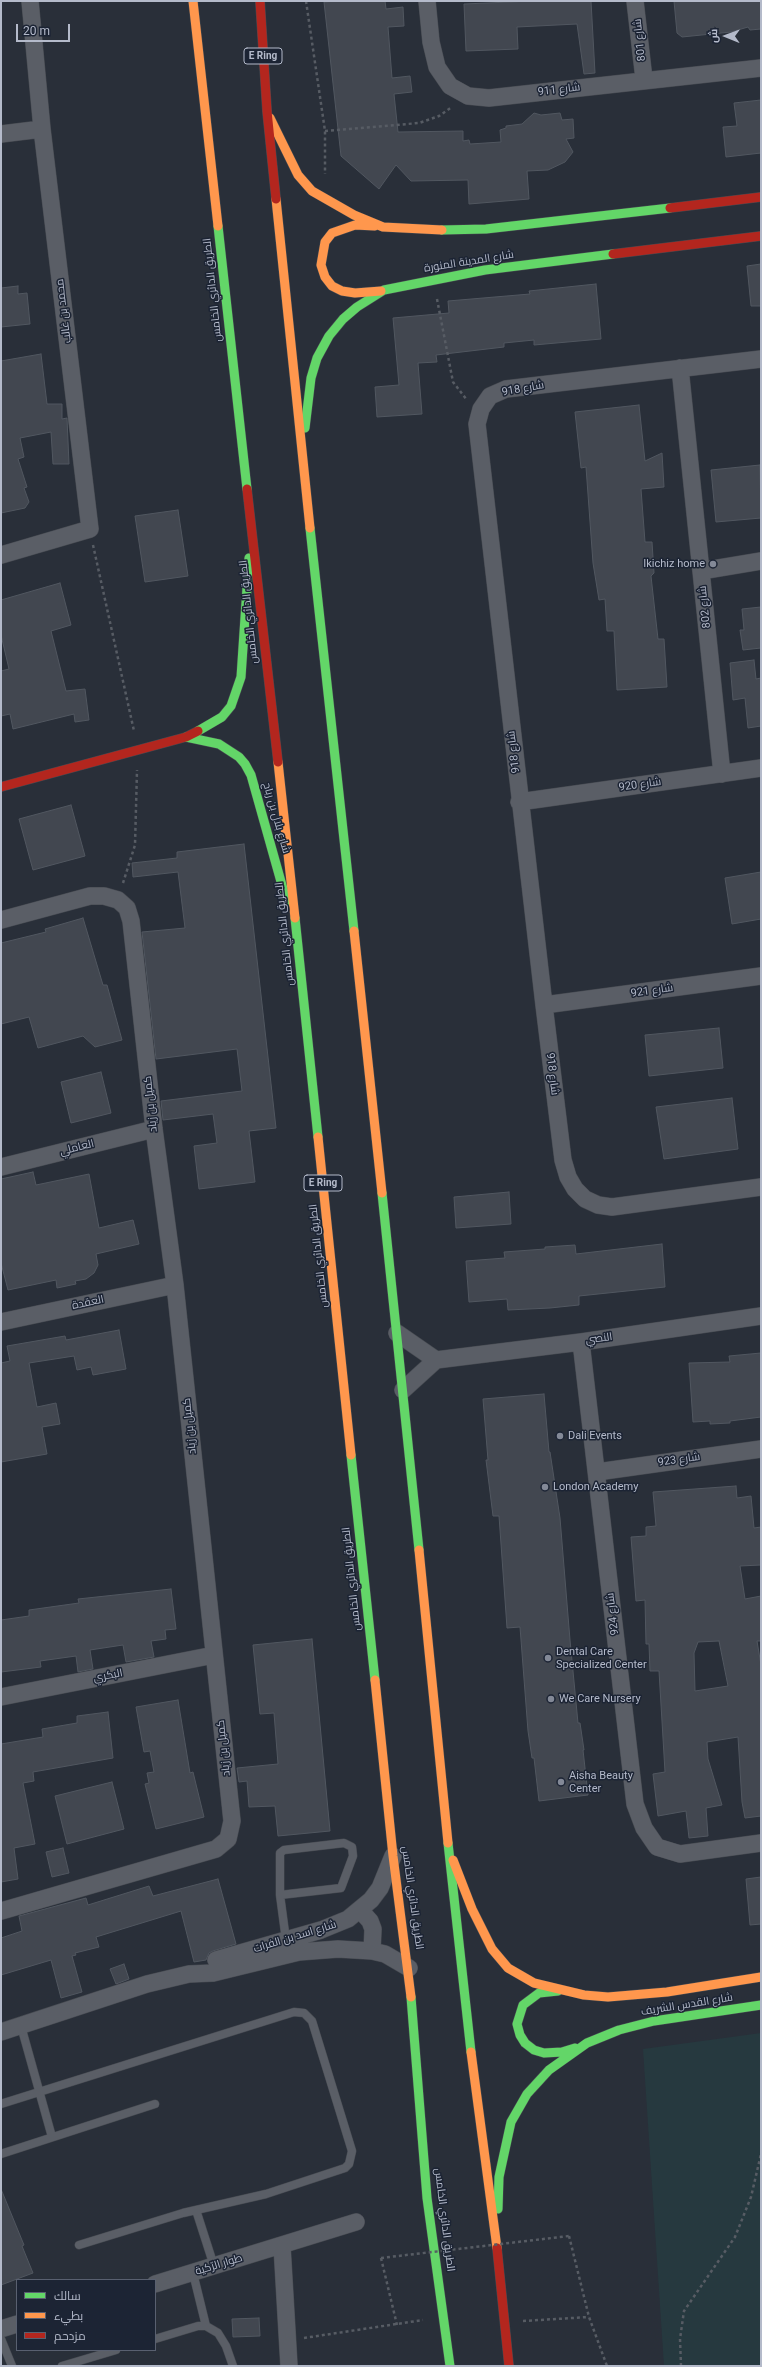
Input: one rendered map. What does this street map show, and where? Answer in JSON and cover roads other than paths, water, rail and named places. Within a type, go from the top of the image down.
[{"type":"main road","name":"الطريق الدائري الخامس","points":[[193,1],[298,944],[393,1856],[409,1968],[427,2198],[450,2366]]},
{"type":"main road","name":"E Ring","points":[[260,1],[267,112],[303,463],[403,1390],[448,1846],[468,2026],[496,2240],[509,2366]]},
{"type":"main road","points":[[267,112],[285,152],[298,175],[312,191],[354,215],[383,227]]},
{"type":"main road","points":[[384,290],[356,293],[342,291],[332,286],[324,277],[321,266],[325,242],[332,233],[356,225],[435,230],[486,229],[761,197]]},
{"type":"main road","name":"شارع المدينة المنورة","points":[[303,463],[306,405],[311,378],[317,358],[330,336],[343,319],[357,307],[384,290],[485,270],[761,236]]},
{"type":"main road","name":"شارع بلال بن رباح","points":[[1,786],[186,737],[222,717],[231,706],[239,688],[251,528]]},
{"type":"main road","name":"شارع بلال بن رباح","points":[[186,737],[210,741],[228,749],[239,757],[252,775],[298,944]]},
{"type":"main road","name":"شارع القدس الشريف","points":[[448,1846],[475,1916],[485,1937],[499,1959],[508,1968],[534,1983],[564,1991],[608,1997],[634,1996],[761,1977]]},
{"type":"main road","points":[[564,1991],[548,1991],[531,1997],[523,2004],[517,2024],[520,2034],[530,2047],[544,2053],[562,2052],[587,2043]]},
{"type":"main road","name":"شارع القدس الشريف","points":[[496,2240],[499,2177],[511,2122],[520,2104],[536,2082],[587,2043],[619,2030],[654,2021],[761,2005]]},
{"type":"street","name":"محمد بن غالب","points":[[1,555],[90,528],[42,129],[30,1]]},
{"type":"street","name":"شارع 911","points":[[427,1],[431,42],[437,67],[450,86],[468,96],[489,98],[761,68]]},
{"type":"street","name":"شارع 801","points":[[635,1],[644,80]]},
{"type":"street","points":[[1,134],[42,129]]},
{"type":"street","name":"شارع 918","points":[[761,359],[506,389],[490,396],[481,409],[477,424],[477,441],[519,802],[563,1160],[568,1177],[575,1190],[585,1199],[598,1205],[612,1207],[761,1187]]},
{"type":"street","name":"شارع 802","points":[[680,368],[722,774]]},
{"type":"street","points":[[701,571],[761,561]]},
{"type":"street","name":"شارع 920","points":[[519,802],[761,768]]},
{"type":"street","name":"كميل بن زياد","points":[[1,920],[90,896],[104,896],[118,900],[127,908],[131,921],[154,1129],[175,1285],[232,1821],[228,1839],[216,1849],[1,1911]]},
{"type":"street","name":"شارع 921","points":[[544,1006],[761,976]]},
{"type":"street","name":"العاملي","points":[[1,1168],[154,1129]]},
{"type":"street","name":"العقدة","points":[[1,1322],[175,1285]]},
{"type":"street","name":"النصي","points":[[436,1360],[581,1342],[761,1316]]},
{"type":"street","points":[[397,1333],[436,1360],[403,1390]]},
{"type":"street","name":"شارع 924","points":[[581,1342],[635,1804],[644,1828],[657,1847],[680,1854],[761,1843]]},
{"type":"street","name":"شارع 923","points":[[597,1472],[761,1449]]},
{"type":"street","name":"البكري","points":[[1,1697],[214,1655]]},
{"type":"street","name":"شارع اسد بن الفرات","points":[[189,1974],[209,1962],[335,1926],[360,1910],[380,1888],[393,1856]]},
{"type":"street","points":[[360,1910],[370,1922],[373,1929],[372,1951]]},
{"type":"street","name":"شارع اسد بن الفرات","points":[[1,2032],[147,1984],[189,1974],[213,1973],[299,1952],[338,1949],[372,1951],[385,1954],[409,1968]]},
{"type":"street","name":"طوار الرّكية","points":[[156,2284],[356,2222]]},
{"type":"street","points":[[282,2246],[289,2366]]},
{"type":"street","points":[[1,2329],[16,2324]]},
{"type":"lane","points":[[280,1895],[341,1888],[353,1856],[352,1847],[344,1843],[281,1851],[279,1856],[280,1895],[286,1940]]},
{"type":"lane","points":[[1,2104],[294,2012],[304,2013],[312,2020],[352,2151],[351,2160],[345,2168],[273,2191],[196,2210],[79,2245]]},
{"type":"lane","points":[[21,2026],[52,2137]]},
{"type":"lane","points":[[1,2154],[155,2104]]},
{"type":"lane","points":[[196,2210],[214,2266]]},
{"type":"lane","points":[[193,2273],[206,2326]]},
{"type":"lane","points":[[156,2338],[198,2326],[206,2326],[218,2333],[226,2346],[233,2366]]},
{"type":"lane","points":[[1,2339],[12,2366]]},
{"type":"lane","points":[[62,2366],[113,2351]]},
{"type":"place","name":"Ikichiz home","points":[[713,564]]},
{"type":"place","name":"Dali Events","points":[[560,1436]]},
{"type":"place","name":"London Academy","points":[[545,1487]]},
{"type":"place","name":"Dental Care Specialized Center","points":[[548,1658]]},
{"type":"place","name":"We Care Nursery","points":[[551,1699]]},
{"type":"place","name":"Aisha Beauty Center","points":[[561,1782]]}]
